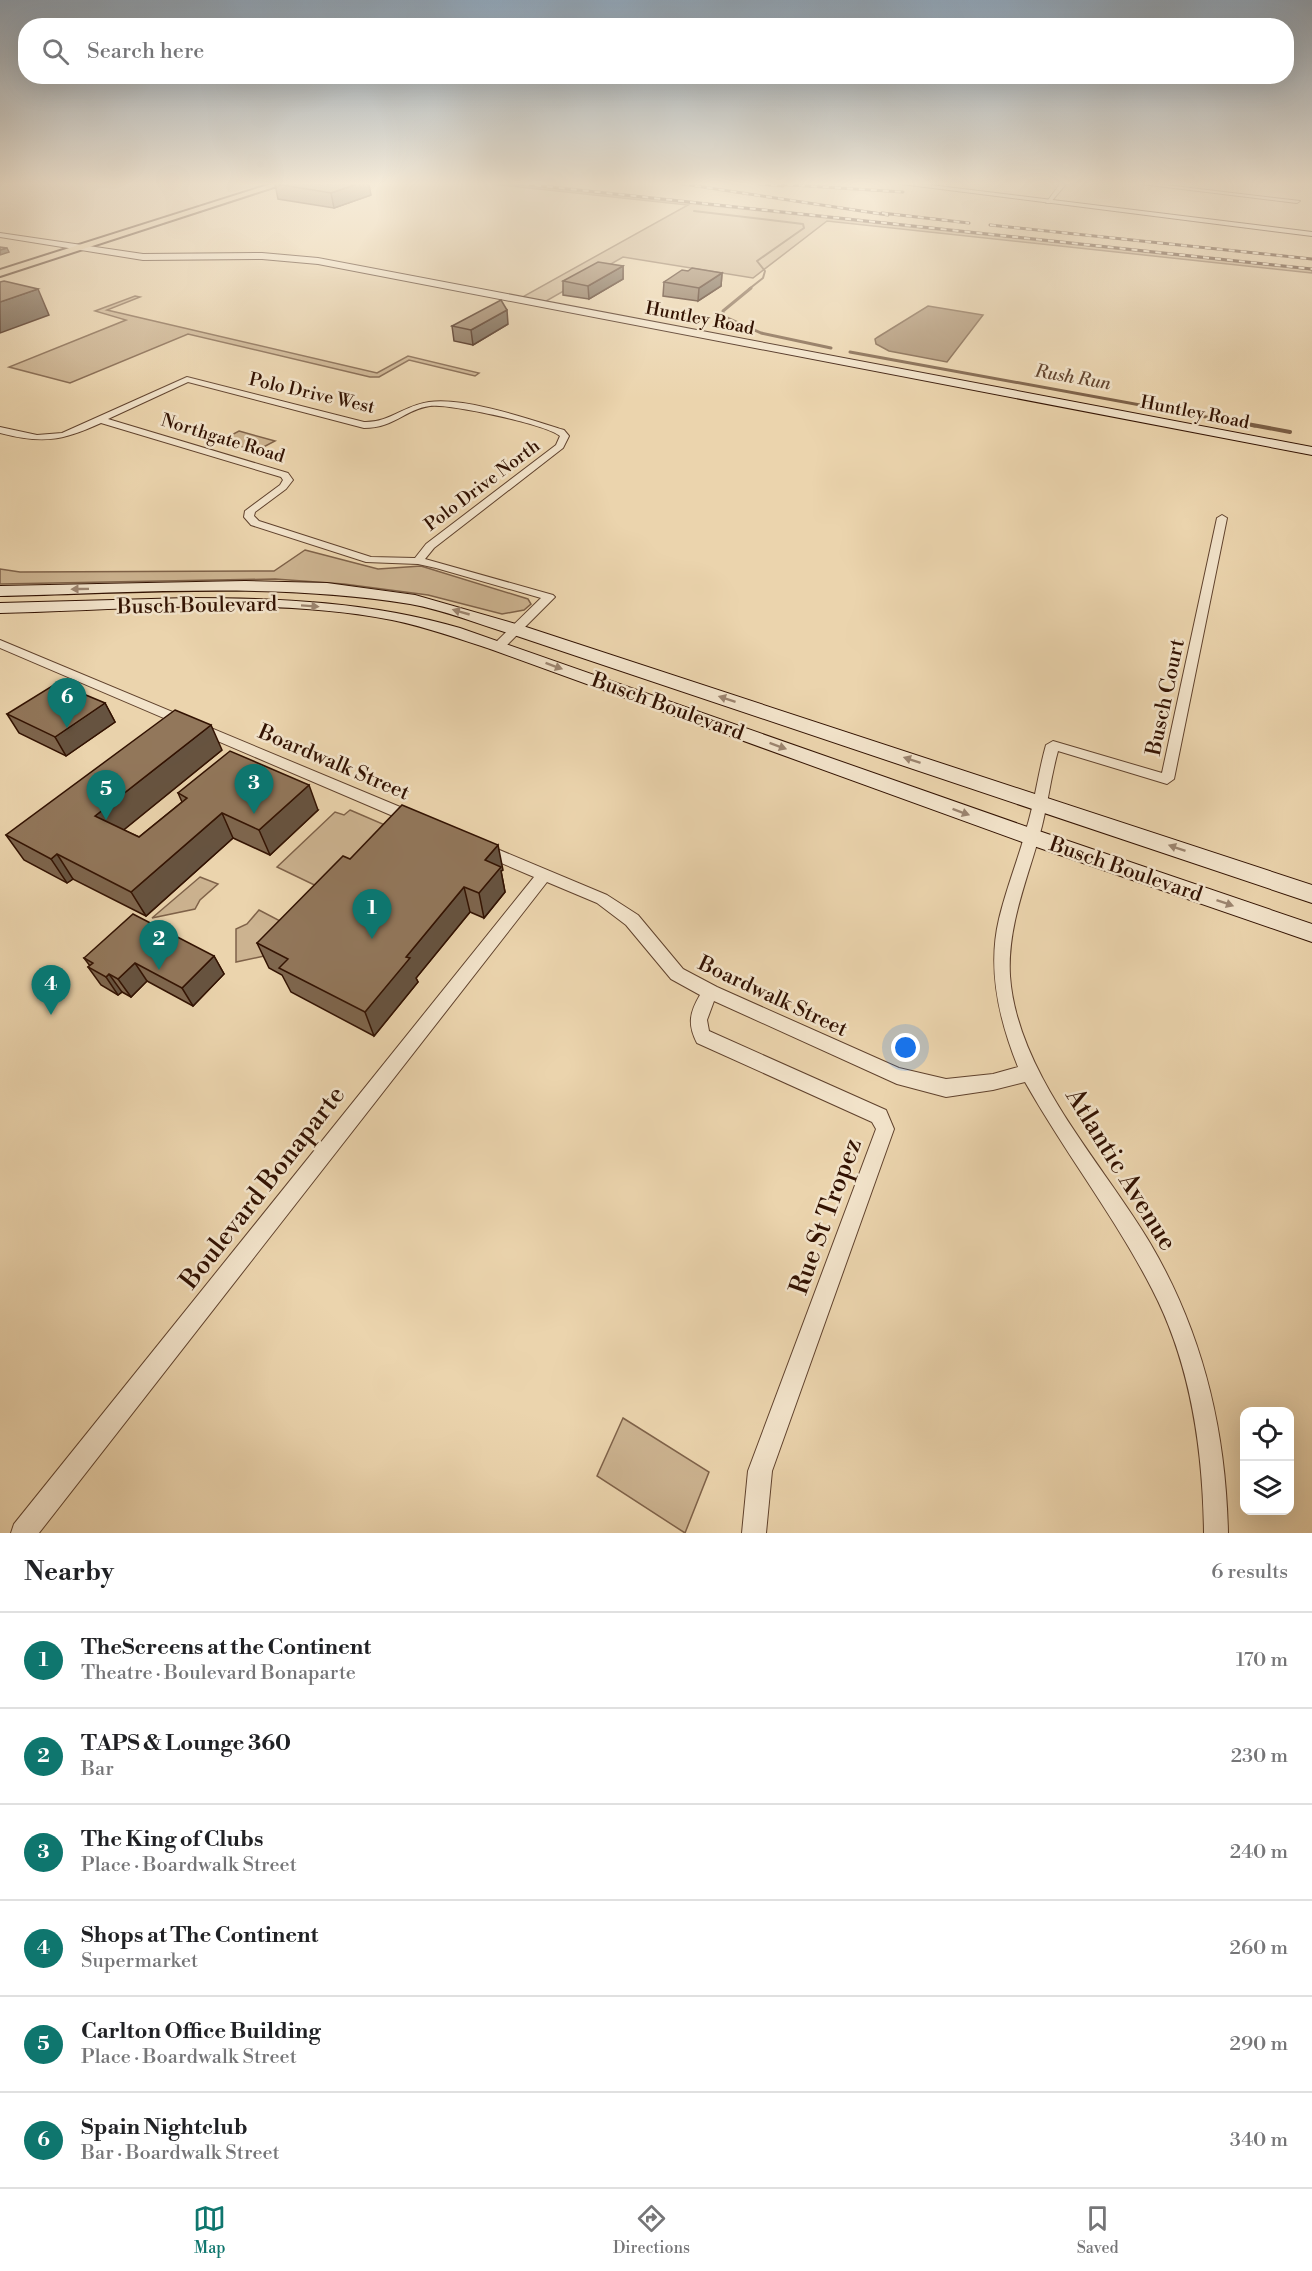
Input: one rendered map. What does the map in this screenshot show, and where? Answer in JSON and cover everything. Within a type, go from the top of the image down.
[{"type":"main road","points":[[0,267],[37,256]]},
{"type":"main road","points":[[0,273],[57,256]]},
{"type":"main road","name":"Huntley Road","points":[[131,256],[268,257],[318,261],[1312,451]]},
{"type":"main road","name":"Busch Boulevard","points":[[0,591],[245,586],[327,588],[415,600],[517,630],[1041,802],[1312,894]]},
{"type":"main road","name":"Busch Boulevard","points":[[0,608],[261,603],[379,613],[422,623],[499,646],[1032,837],[1312,933]]},
{"type":"street","name":"Polo Drive West","points":[[101,420],[187,380],[364,425],[387,423],[421,406],[443,403],[553,429],[565,436]]},
{"type":"street","points":[[0,430],[33,439],[50,439],[68,435],[101,420]]},
{"type":"street","name":"Northgate Road","points":[[101,420],[285,475],[288,480],[287,484],[250,511],[249,517],[255,523],[370,560],[418,561],[549,597],[499,646]]},
{"type":"street","name":"Polo Drive North","points":[[418,561],[429,546],[560,446],[565,436]]},
{"type":"street","name":"Busch Court","points":[[1032,837],[1053,745],[1167,779],[1222,518]]},
{"type":"street","name":"Boardwalk Street","points":[[0,644],[429,825]]},
{"type":"street","name":"Atlantic Avenue","points":[[1032,837],[1008,905],[1001,944],[1002,980],[1029,1073],[1144,1252],[1174,1310],[1197,1376],[1212,1446],[1217,1500],[1216,1533]]},
{"type":"street","name":"Boardwalk Street","points":[[471,843],[602,899],[632,920],[677,974],[711,992],[897,1076],[946,1088],[993,1082],[1029,1073]]},
{"type":"street","name":"Boulevard Bonaparte","points":[[23,1533],[544,875]]},
{"type":"street","name":"Rue St Tropez","points":[[711,992],[698,1017],[697,1028],[703,1037],[879,1116],[885,1129],[760,1471],[754,1533]]},
{"type":"shaded area","points":[[597,256],[782,256],[753,278],[623,257],[541,304],[517,300]]},
{"type":"shaded area","points":[[1149,256],[1177,256],[1312,270],[1312,273]]},
{"type":"shaded area","points":[[135,296],[140,297],[107,310],[377,373],[408,356],[479,373],[475,376],[409,360],[379,377],[370,377],[188,334],[70,383],[9,367],[126,320],[95,311]]},
{"type":"shaded area","points":[[928,306],[983,315],[947,362],[889,351],[876,344],[875,339]]},
{"type":"shaded area","points":[[239,431],[275,441],[256,451],[220,441]]},
{"type":"shaded area","points":[[305,550],[378,569],[421,566],[528,599],[531,604],[524,610],[502,614],[428,595],[344,584],[275,579],[0,584],[0,569],[20,572],[274,571]]},
{"type":"shaded area","points":[[350,810],[385,825],[329,892],[277,867],[335,812],[344,815]]},
{"type":"shaded area","points":[[200,877],[218,884],[200,900],[195,909],[152,918]]},
{"type":"shaded area","points":[[259,910],[284,923],[264,956],[236,962],[236,929],[247,924]]},
{"type":"shaded area","points":[[623,1418],[709,1472],[685,1533],[597,1476]]},
{"type":"building","points":[[598,262],[623,266],[588,286],[563,281]]},
{"type":"building","points":[[692,268],[722,273],[699,288],[664,282],[682,270],[688,271]]},
{"type":"building","points":[[0,282],[38,289],[0,302]]},
{"type":"building","points":[[501,300],[507,310],[471,330],[452,326]]},
{"type":"building","points":[[57,683],[105,703],[55,737],[7,714]]},
{"type":"building","points":[[175,710],[211,725],[95,816],[139,837],[187,798],[178,793],[230,751],[309,785],[259,830],[222,813],[131,892],[57,854],[51,859],[6,835]]},
{"type":"building","points":[[402,805],[498,845],[485,860],[501,867],[479,893],[464,887],[406,957],[410,958],[365,1012],[279,968],[288,959],[257,943],[343,856],[350,859]]},
{"type":"building","points":[[133,914],[214,956],[182,988],[135,963],[118,979],[109,974],[106,977],[88,967],[93,963],[84,958]]},
{"type":"waterway","name":"Rush Run","points":[[749,289],[763,278],[765,271],[757,261],[765,256]]},
{"type":"waterway","name":"Rush Run","points":[[751,288],[723,311],[723,316],[761,333],[831,348]]},
{"type":"waterway","name":"Rush Run","points":[[850,352],[1255,426]]},
{"type":"waterway","name":"Rush Run","points":[[1247,424],[1290,432]]},
{"type":"railway","points":[[1187,256],[1312,269]]},
{"type":"railway","points":[[1279,256],[1312,259]]},
{"type":"place","name":"Spain Nightclub","points":[[67,728]]},
{"type":"place","name":"The King of Clubs","points":[[254,814]]},
{"type":"place","name":"Carlton Office Building","points":[[106,820]]},
{"type":"place","name":"TheScreens at the Continent","points":[[372,939]]},
{"type":"place","name":"TAPS & Lounge 360","points":[[159,970]]},
{"type":"place","name":"Shops at The Continent","points":[[51,1015]]}]
